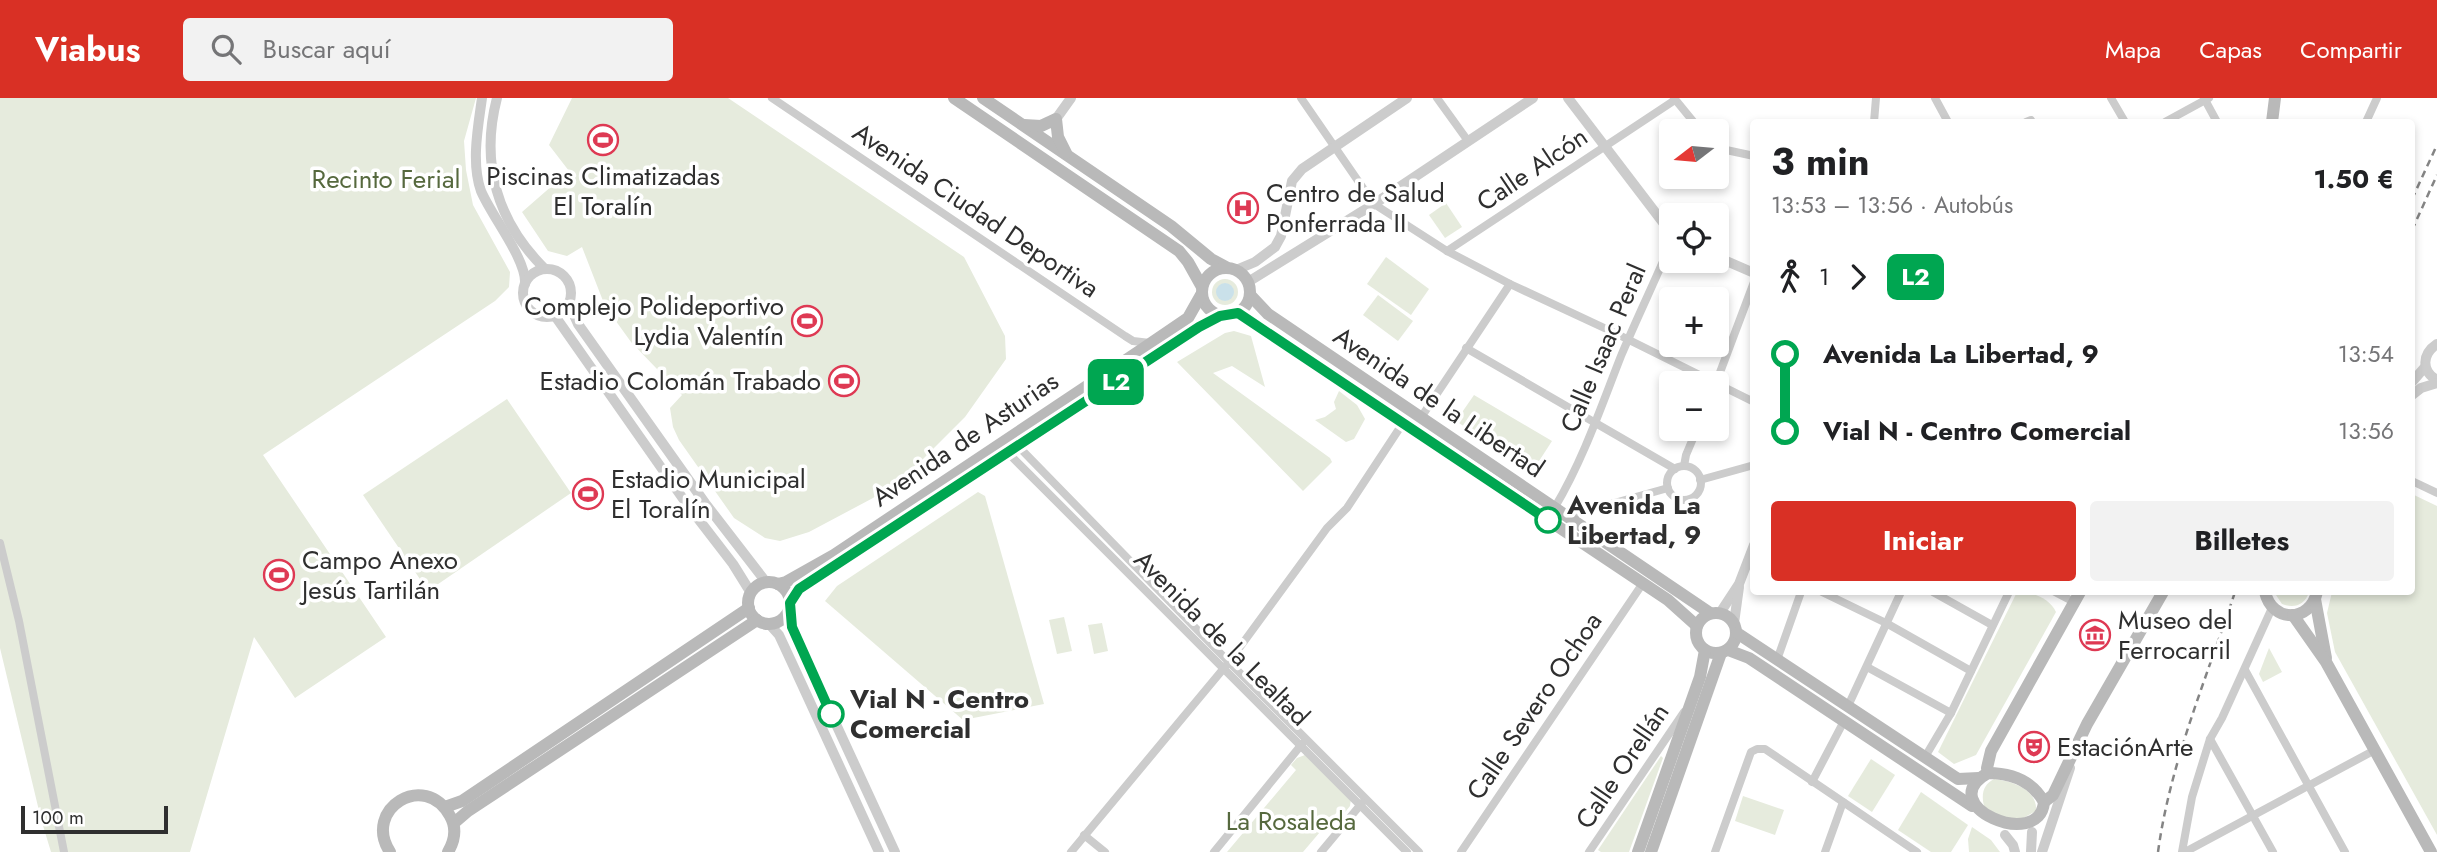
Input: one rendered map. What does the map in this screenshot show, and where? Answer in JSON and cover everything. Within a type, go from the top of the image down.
[{"type":"main road","points":[[954,98],[1179,251],[1188,262],[1209,310],[1220,316],[1238,313],[1244,309],[1249,288],[1231,269],[1211,260],[1171,226],[983,98]]},
{"type":"main road","points":[[2272,119],[2275,98]]},
{"type":"main road","points":[[1020,124],[1036,126],[1056,120],[1058,136],[1069,157]]},
{"type":"main road","points":[[1201,291],[1210,273],[1231,269]]},
{"type":"main road","name":"Avenida de la Libertad","points":[[1249,288],[1268,314],[1715,613]]},
{"type":"main road","name":"Avenida de Asturias","points":[[772,583],[786,582],[834,555],[1152,343],[1188,318],[1201,291]]},
{"type":"main road","name":"Avenida de la Libertad","points":[[1238,313],[1668,600],[1697,626]]},
{"type":"main road","name":"Avenida de Asturias","points":[[790,606],[799,589],[1199,327],[1220,316]]},
{"type":"main road","points":[[772,583],[787,592],[790,606],[782,620],[770,625],[757,620],[749,608],[751,593],[760,584],[772,583]]},
{"type":"main road","points":[[1705,650],[1744,655],[1972,806],[1987,824],[2005,835],[2032,832],[2038,827],[2044,802],[2053,795],[2101,698],[2161,595]]},
{"type":"main road","points":[[2266,595],[2272,608],[2293,615],[2306,610],[2316,595]]},
{"type":"main road","points":[[2316,595],[2326,662]]},
{"type":"main road","points":[[1972,806],[1973,794],[1987,768],[1991,751],[2077,597]]},
{"type":"main road","points":[[445,807],[462,801],[749,608]]},
{"type":"main road","points":[[1638,852],[1699,677],[1705,650],[1697,639],[1697,626],[1701,619],[1715,613],[1730,617],[1736,628],[1777,660],[1958,779],[2010,774],[2037,790],[2044,802]]},
{"type":"main road","points":[[2293,615],[2326,662],[2431,852]]},
{"type":"main road","points":[[454,823],[468,811],[757,620]]},
{"type":"main road","points":[[1651,852],[1725,651],[1734,643],[1736,628]]},
{"type":"main road","points":[[384,850],[383,826],[386,816],[400,800],[420,795],[431,797],[445,807],[454,823],[454,841],[448,852]]},
{"type":"street","points":[[482,98],[476,141],[480,188],[503,233],[524,265],[524,297],[527,306],[537,315],[555,316],[569,304],[572,295],[566,278],[560,272],[545,269],[529,253],[495,192],[490,143],[497,98]]},
{"type":"street","name":"Avenida Ciudad Deportiva","points":[[772,98],[1120,333],[1133,341],[1152,343]]},
{"type":"street","points":[[1056,120],[1071,98]]},
{"type":"street","points":[[1301,98],[1374,204],[1447,251],[1692,371]]},
{"type":"street","points":[[1231,269],[1255,262],[1275,247],[1281,236],[1292,181],[1302,169],[1407,98]]},
{"type":"street","points":[[1437,98],[1468,141]]},
{"type":"street","points":[[1249,288],[1533,98]]},
{"type":"street","points":[[1568,98],[1659,217]]},
{"type":"street","points":[[1874,119],[1876,98]]},
{"type":"street","points":[[1935,98],[1946,119]]},
{"type":"street","points":[[2111,98],[2123,119]]},
{"type":"street","points":[[2367,119],[2377,98]]},
{"type":"street","points":[[1674,99],[1691,119]]},
{"type":"street","name":"Calle Alcón","points":[[1447,251],[1674,99]]},
{"type":"street","points":[[2170,119],[2206,99],[2216,119]]},
{"type":"street","points":[[1729,151],[1750,155]]},
{"type":"street","points":[[1729,262],[1750,271]]},
{"type":"street","points":[[525,284],[533,274],[545,269]]},
{"type":"street","name":"Calle Isaac Peral","points":[[1555,507],[1566,489],[1659,271]]},
{"type":"street","points":[[1422,416],[1510,284]]},
{"type":"street","points":[[1721,371],[1750,293]]},
{"type":"street","points":[[569,304],[578,324],[673,458],[772,583]]},
{"type":"street","points":[[555,316],[751,593]]},
{"type":"street","points":[[1120,333],[1129,345],[1128,359]]},
{"type":"street","points":[[2415,393],[2437,382],[2425,367],[2426,356],[2437,344]]},
{"type":"street","points":[[1466,348],[1595,423],[1680,468],[1695,470],[1700,480],[1697,494],[1688,500],[1678,499],[1668,488],[1667,480],[1680,468],[1692,441]]},
{"type":"street","points":[[2415,379],[2425,367]]},
{"type":"street","points":[[1729,390],[1750,400]]},
{"type":"street","name":"Avenida de la Lealtad","points":[[1226,666],[1327,528],[1347,508],[1403,423]]},
{"type":"street","name":"Avenida de la Lealtad","points":[[1013,449],[1363,802],[1419,852]]},
{"type":"street","points":[[1700,480],[1750,467]]},
{"type":"street","points":[[2415,482],[2437,493]]},
{"type":"street","points":[[1568,516],[1668,488]]},
{"type":"street","points":[[0,543],[19,621],[64,852]]},
{"type":"street","points":[[1736,628],[1739,584],[1750,555]]},
{"type":"street","name":"Calle Severo Ochoa","points":[[1461,852],[1643,583]]},
{"type":"street","points":[[1715,613],[1739,584]]},
{"type":"street","points":[[1777,660],[1800,595]]},
{"type":"street","points":[[1828,595],[1886,623],[1971,671]]},
{"type":"street","points":[[1848,706],[1900,595]]},
{"type":"street","points":[[1938,595],[1992,625]]},
{"type":"street","points":[[1925,757],[1951,713],[2007,595]]},
{"type":"street","points":[[790,606],[792,627],[895,852]]},
{"type":"street","points":[[2272,608],[2245,670],[2210,739],[2200,767],[2184,852],[2196,849],[2375,750]]},
{"type":"street","points":[[770,625],[779,635],[879,852]]},
{"type":"street","points":[[1071,852],[1226,666]]},
{"type":"street","points":[[1867,667],[1951,713]]},
{"type":"street","points":[[2245,670],[2345,852]]},
{"type":"street","name":"Calle Orellán","points":[[1589,852],[1690,704]]},
{"type":"street","points":[[1812,782],[1844,722]]},
{"type":"street","points":[[2210,739],[2273,852]]},
{"type":"street","points":[[1214,852],[1303,742]]},
{"type":"street","points":[[1716,852],[1751,752],[1757,749],[1765,749],[1917,852]]},
{"type":"street","points":[[2042,852],[2062,797],[2075,749]]},
{"type":"street","points":[[1321,852],[1363,802]]},
{"type":"street","name":"Avenida de la Lealtad","points":[[1363,802],[1407,852]]},
{"type":"street","points":[[1825,852],[1843,802]]},
{"type":"street","points":[[2186,831],[2196,849]]},
{"type":"street","points":[[2031,852],[2032,832]]},
{"type":"street","points":[[1084,835],[1105,852]]},
{"type":"street","points":[[2005,835],[2015,852]]},
{"type":"green space","name":"Recinto Ferial","points":[[0,98],[476,98],[464,141],[466,170],[473,205],[510,272],[509,287],[495,301],[263,455],[386,637],[295,698],[254,637],[190,852],[51,852],[41,819],[0,648]]},
{"type":"green space","name":"Complejo Polideportivo Lydia Valentín","points":[[572,98],[728,98],[964,257],[1005,336],[1006,359],[965,417],[922,460],[873,498],[809,532],[780,541],[765,538],[734,518],[679,440],[673,427],[670,408],[682,395],[631,342],[605,306],[582,247],[567,256],[548,251],[522,212],[569,171],[549,145]]},
{"type":"green space","points":[[1446,203],[1462,227],[1445,238],[1429,215]]},
{"type":"green space","points":[[1386,257],[1429,289],[1411,315],[1367,284]]},
{"type":"green space","points":[[1225,279],[1234,283],[1238,292],[1234,301],[1225,305],[1216,301],[1212,292],[1216,283]]},
{"type":"green space","points":[[1378,295],[1413,321],[1398,341],[1363,315]]},
{"type":"green space","points":[[1234,331],[1251,336],[1265,387],[1232,366],[1213,373],[1332,462],[1303,491],[1177,362],[1225,333]]},
{"type":"green space","points":[[1339,391],[1357,405],[1365,419],[1354,439],[1346,442],[1315,420],[1336,409],[1334,402]]},
{"type":"green space","points":[[1474,395],[1552,441],[1532,472],[1456,421]]},
{"type":"green space","points":[[507,399],[571,493],[428,591],[363,495]]},
{"type":"green space","points":[[978,492],[985,496],[1044,704],[963,720],[825,601],[837,586]]},
{"type":"green space","points":[[2415,495],[2437,506],[2437,835],[2335,652],[2327,613],[2331,595],[2415,595]]},
{"type":"green space","points":[[2016,595],[2039,596],[2056,612],[1976,755],[1954,764],[1938,752]]},
{"type":"green space","points":[[2276,595],[2308,595],[2298,605],[2282,604]]},
{"type":"green space","points":[[1064,617],[1072,651],[1057,654],[1049,620]]},
{"type":"green space","points":[[1102,623],[1108,651],[1094,654],[1088,625]]},
{"type":"green space","points":[[2269,648],[2282,672],[2263,682],[2259,674]]},
{"type":"green space","name":"La Rosaleda","points":[[1305,755],[1351,799],[1350,806],[1342,816],[1337,812],[1303,852],[1227,852],[1296,770],[1291,765],[1297,758]]},
{"type":"green space","points":[[1661,756],[1663,758],[1629,852],[1601,852],[1598,850]]},
{"type":"green space","points":[[1871,759],[1895,775],[1872,812],[1848,796]]},
{"type":"green space","points":[[1994,779],[2016,784],[2028,792],[2036,804],[2036,811],[2011,825],[1984,806],[1984,790]]},
{"type":"green space","points":[[1921,792],[1968,825],[1951,852],[1931,852],[1898,830]]},
{"type":"green space","points":[[1743,796],[1784,810],[1775,835],[1735,821]]},
{"type":"green space","points":[[1972,827],[1991,840],[2000,852],[1969,852],[1968,839]]},
{"type":"water","points":[[1225,283],[1231,286],[1234,292],[1231,298],[1225,301],[1219,298],[1216,292],[1219,286]]},
{"type":"railway","points":[[2415,193],[2437,145]]},
{"type":"railway","points":[[2415,223],[2437,175]]},
{"type":"railway","points":[[2158,852],[2180,753],[2234,595]]},
{"type":"bus line","name":"L2","points":[[831,714],[792,627],[790,603],[799,589],[1199,327],[1220,316],[1238,313],[1548,520]]},
{"type":"place","name":"Piscinas Climatizadas El Toralín","points":[[603,140]]},
{"type":"place","name":"Centro de Salud Ponferrada II","points":[[1243,208]]},
{"type":"place","name":"Complejo Polideportivo Lydia Valentín","points":[[807,321]]},
{"type":"place","name":"Estadio Colomán Trabado","points":[[844,381]]},
{"type":"place","name":"Estadio Municipal El Toralín","points":[[588,494]]},
{"type":"place","name":"Avenida La Libertad, 9","points":[[1548,520]]},
{"type":"place","name":"Campo Anexo Jesús Tartilán","points":[[279,575]]},
{"type":"place","name":"Museo del Ferrocarril","points":[[2095,635]]},
{"type":"place","name":"Vial N - Centro Comercial","points":[[831,714]]},
{"type":"place","name":"EstaciónArte","points":[[2034,747]]}]
